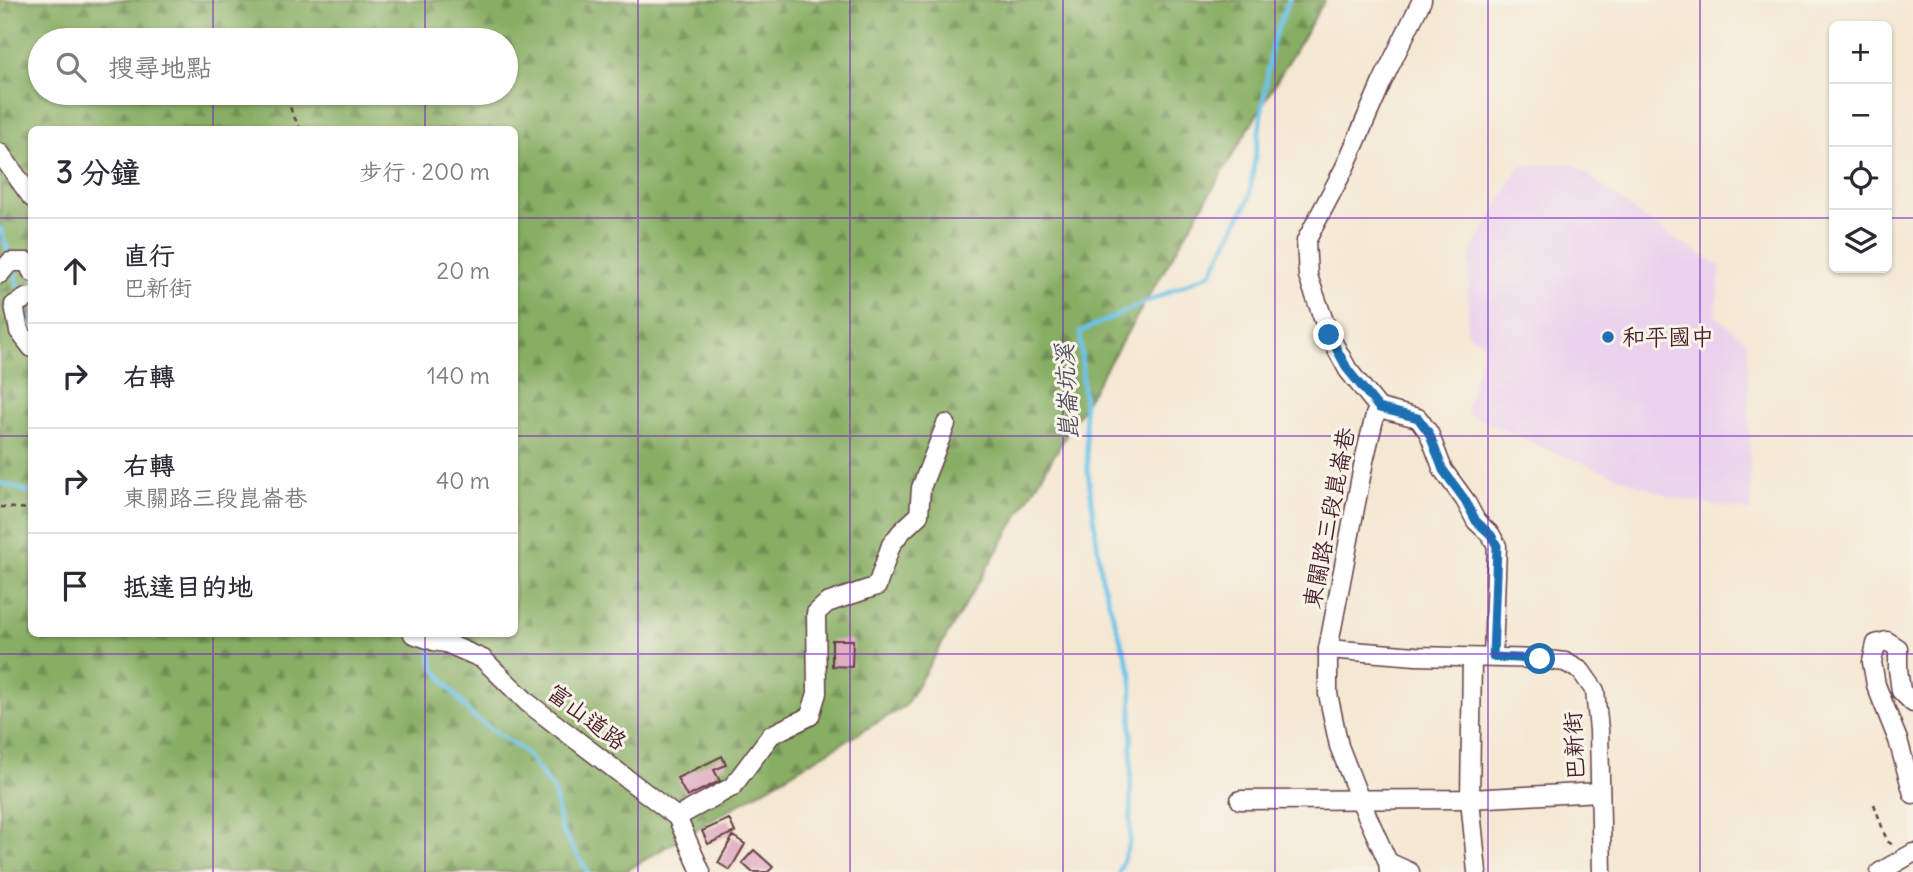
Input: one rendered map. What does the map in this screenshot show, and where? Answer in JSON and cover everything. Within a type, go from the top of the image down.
[{"type":"street","name":"東關路三段崑崙巷","points":[[1389,867],[1336,735],[1328,694],[1328,649],[1364,461],[1379,408],[1348,370],[1329,335],[1308,276],[1306,241],[1344,169],[1422,0]]},
{"type":"street","points":[[0,153],[28,192]]},
{"type":"street","points":[[0,274],[10,262],[28,264]]},
{"type":"street","points":[[28,298],[14,305],[19,331],[28,343]]},
{"type":"street","points":[[1379,408],[1418,418],[1429,433],[1443,470],[1465,500],[1476,521],[1491,535],[1497,546],[1493,657]]},
{"type":"street","points":[[677,817],[732,787],[771,735],[810,716],[817,693],[816,613],[827,603],[877,586],[891,545],[919,515],[921,488],[946,424]]},
{"type":"street","name":"富山道路","points":[[423,637],[446,643],[483,659],[528,703],[677,817],[701,872]]},
{"type":"street","points":[[1913,703],[1901,691],[1898,648],[1887,641],[1875,644],[1872,662],[1876,685],[1898,740],[1913,794]]},
{"type":"street","name":"巴新街","points":[[1328,649],[1565,662],[1581,671],[1595,691],[1599,730],[1602,872]]},
{"type":"street","points":[[1472,658],[1470,799],[1477,872]]},
{"type":"street","points":[[1240,800],[1470,799],[1600,792]]},
{"type":"street","points":[[1880,872],[1912,854]]},
{"type":"street","points":[[1389,867],[1410,872]]},
{"type":"path","points":[[290,105],[299,126]]},
{"type":"path","points":[[0,507],[28,509]]},
{"type":"path","points":[[1874,804],[1887,841],[1912,854]]},
{"type":"shaded area","name":"和平國中","points":[[1574,164],[1643,218],[1721,267],[1715,316],[1747,341],[1751,511],[1677,499],[1549,450],[1466,413],[1484,343],[1467,333],[1470,254],[1520,166]]},
{"type":"green space","points":[[0,0],[1325,0],[905,706],[624,872],[0,872]]},
{"type":"building","points":[[832,640],[853,640],[852,667],[832,666]]},
{"type":"building","points":[[722,756],[726,765],[714,770],[720,781],[687,797],[677,778]]},
{"type":"building","points":[[729,819],[735,832],[708,844],[702,831]]},
{"type":"building","points":[[733,836],[745,844],[730,870],[718,863]]},
{"type":"building","points":[[754,850],[773,867],[768,872],[752,872],[742,863]]},
{"type":"waterway","name":"崑崙坑溪","points":[[1119,872],[1130,841],[1132,676],[1102,580],[1088,473],[1080,332],[1211,273],[1249,199],[1272,43],[1289,0]]},
{"type":"waterway","points":[[0,228],[8,251]]},
{"type":"waterway","points":[[15,274],[19,287]]},
{"type":"waterway","points":[[26,313],[28,319]]},
{"type":"waterway","points":[[0,483],[28,492]]},
{"type":"waterway","points":[[429,645],[434,668],[472,716],[525,752],[554,791],[561,829],[588,872]]},
{"type":"place","name":"和平國中","points":[[1608,337]]},
{"type":"route","points":[[1329,335],[1348,370],[1379,408],[1418,418],[1429,433],[1443,470],[1465,500],[1476,521],[1491,535],[1497,546],[1493,657],[1540,659]]}]
